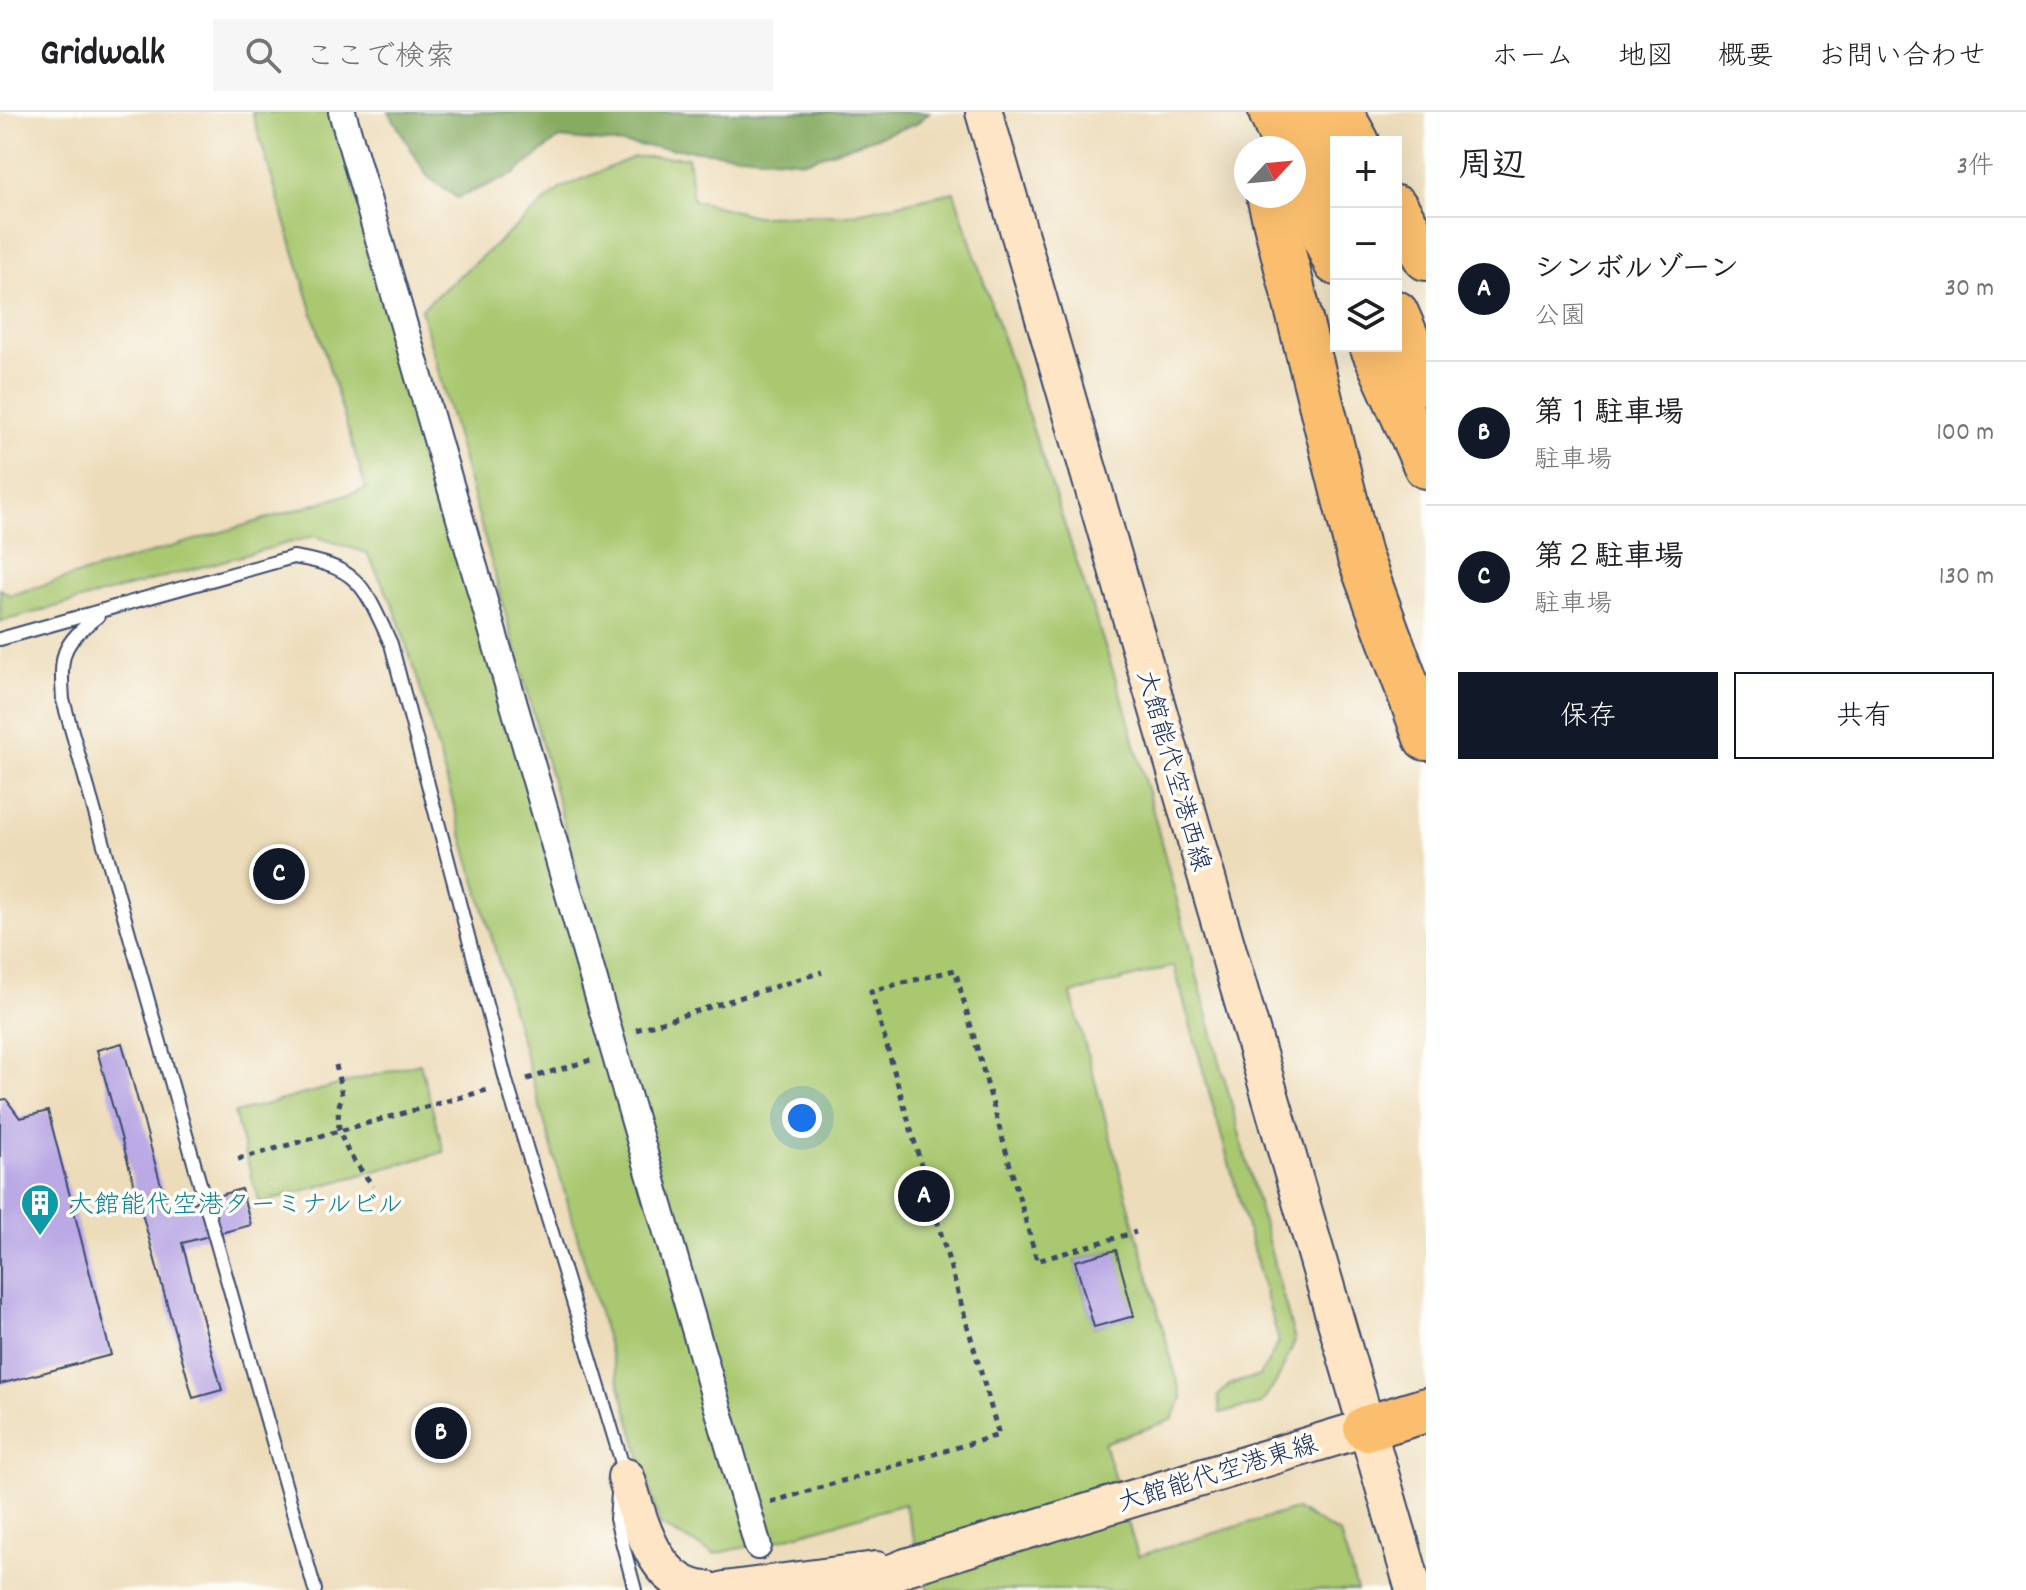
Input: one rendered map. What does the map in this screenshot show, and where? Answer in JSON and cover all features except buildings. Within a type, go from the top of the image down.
[{"type":"highway","points":[[1244,112],[1251,136]]},
{"type":"highway","points":[[1271,112],[1281,136]]},
{"type":"highway","points":[[1309,112],[1330,163]]},
{"type":"highway","points":[[1340,112],[1354,136]]},
{"type":"highway","points":[[1306,194],[1330,249]]},
{"type":"highway","points":[[1272,208],[1359,555],[1426,738]]},
{"type":"highway","points":[[1402,218],[1426,258]]},
{"type":"highway","points":[[1402,327],[1426,382]]},
{"type":"highway","points":[[1375,352],[1426,466]]},
{"type":"highway","points":[[1366,1428],[1426,1410]]},
{"type":"main road","name":"大館能代空港西線","points":[[984,112],[1366,1428]]},
{"type":"main road","name":"大館能代空港東線","points":[[906,1567],[1366,1428]]},
{"type":"main road","points":[[1366,1428],[1414,1590]]},
{"type":"main road","points":[[626,1477],[648,1543],[663,1565],[680,1580],[707,1590]]},
{"type":"main road","points":[[724,1590],[906,1567]]},
{"type":"main road","points":[[848,1590],[906,1567]]},
{"type":"street","points":[[342,112],[758,1546]]},
{"type":"lane","points":[[0,639],[293,557],[321,561],[351,573],[370,598],[391,644],[507,1084],[626,1477],[618,1492],[616,1519],[635,1590]]},
{"type":"lane","points":[[104,612],[71,638],[61,665],[63,700],[315,1590]]},
{"type":"path","points":[[747,1509],[999,1435],[871,991],[955,970],[1037,1261],[1136,1232]]},
{"type":"path","points":[[238,1159],[507,1084],[822,972]]},
{"type":"path","points":[[336,1065],[342,1095],[338,1109],[339,1131],[349,1154],[373,1186]]},
{"type":"green space","points":[[252,112],[332,112],[568,920],[589,914],[421,309],[561,188],[634,157],[688,157],[693,200],[755,216],[848,215],[954,192],[1125,707],[1295,1341],[1277,1381],[1261,1404],[1220,1413],[1218,1396],[1230,1384],[1260,1376],[1279,1342],[1174,966],[1071,994],[1182,1398],[1172,1420],[1104,1443],[1138,1556],[1295,1509],[1340,1534],[1357,1590],[929,1590],[904,1504],[778,1540],[714,1554],[660,1525],[419,684],[394,607],[367,553],[314,536],[0,622],[0,589],[10,595],[366,489]],"holes":[[[1115,1250],[1133,1316],[1094,1327],[1075,1261]]]},
{"type":"green space","points":[[389,112],[929,112],[916,124],[805,161],[559,138],[513,175],[457,198],[427,176]]},
{"type":"green space","points":[[420,1063],[444,1152],[259,1203],[234,1113]]},
{"type":"place","name":"第２駐車場","points":[[279,874]]},
{"type":"place","name":"シンボルゾーン","points":[[924,1196]]},
{"type":"place","name":"大館能代空港ターミナルビル","points":[[40,1237]]},
{"type":"place","name":"第１駐車場","points":[[441,1433]]}]
